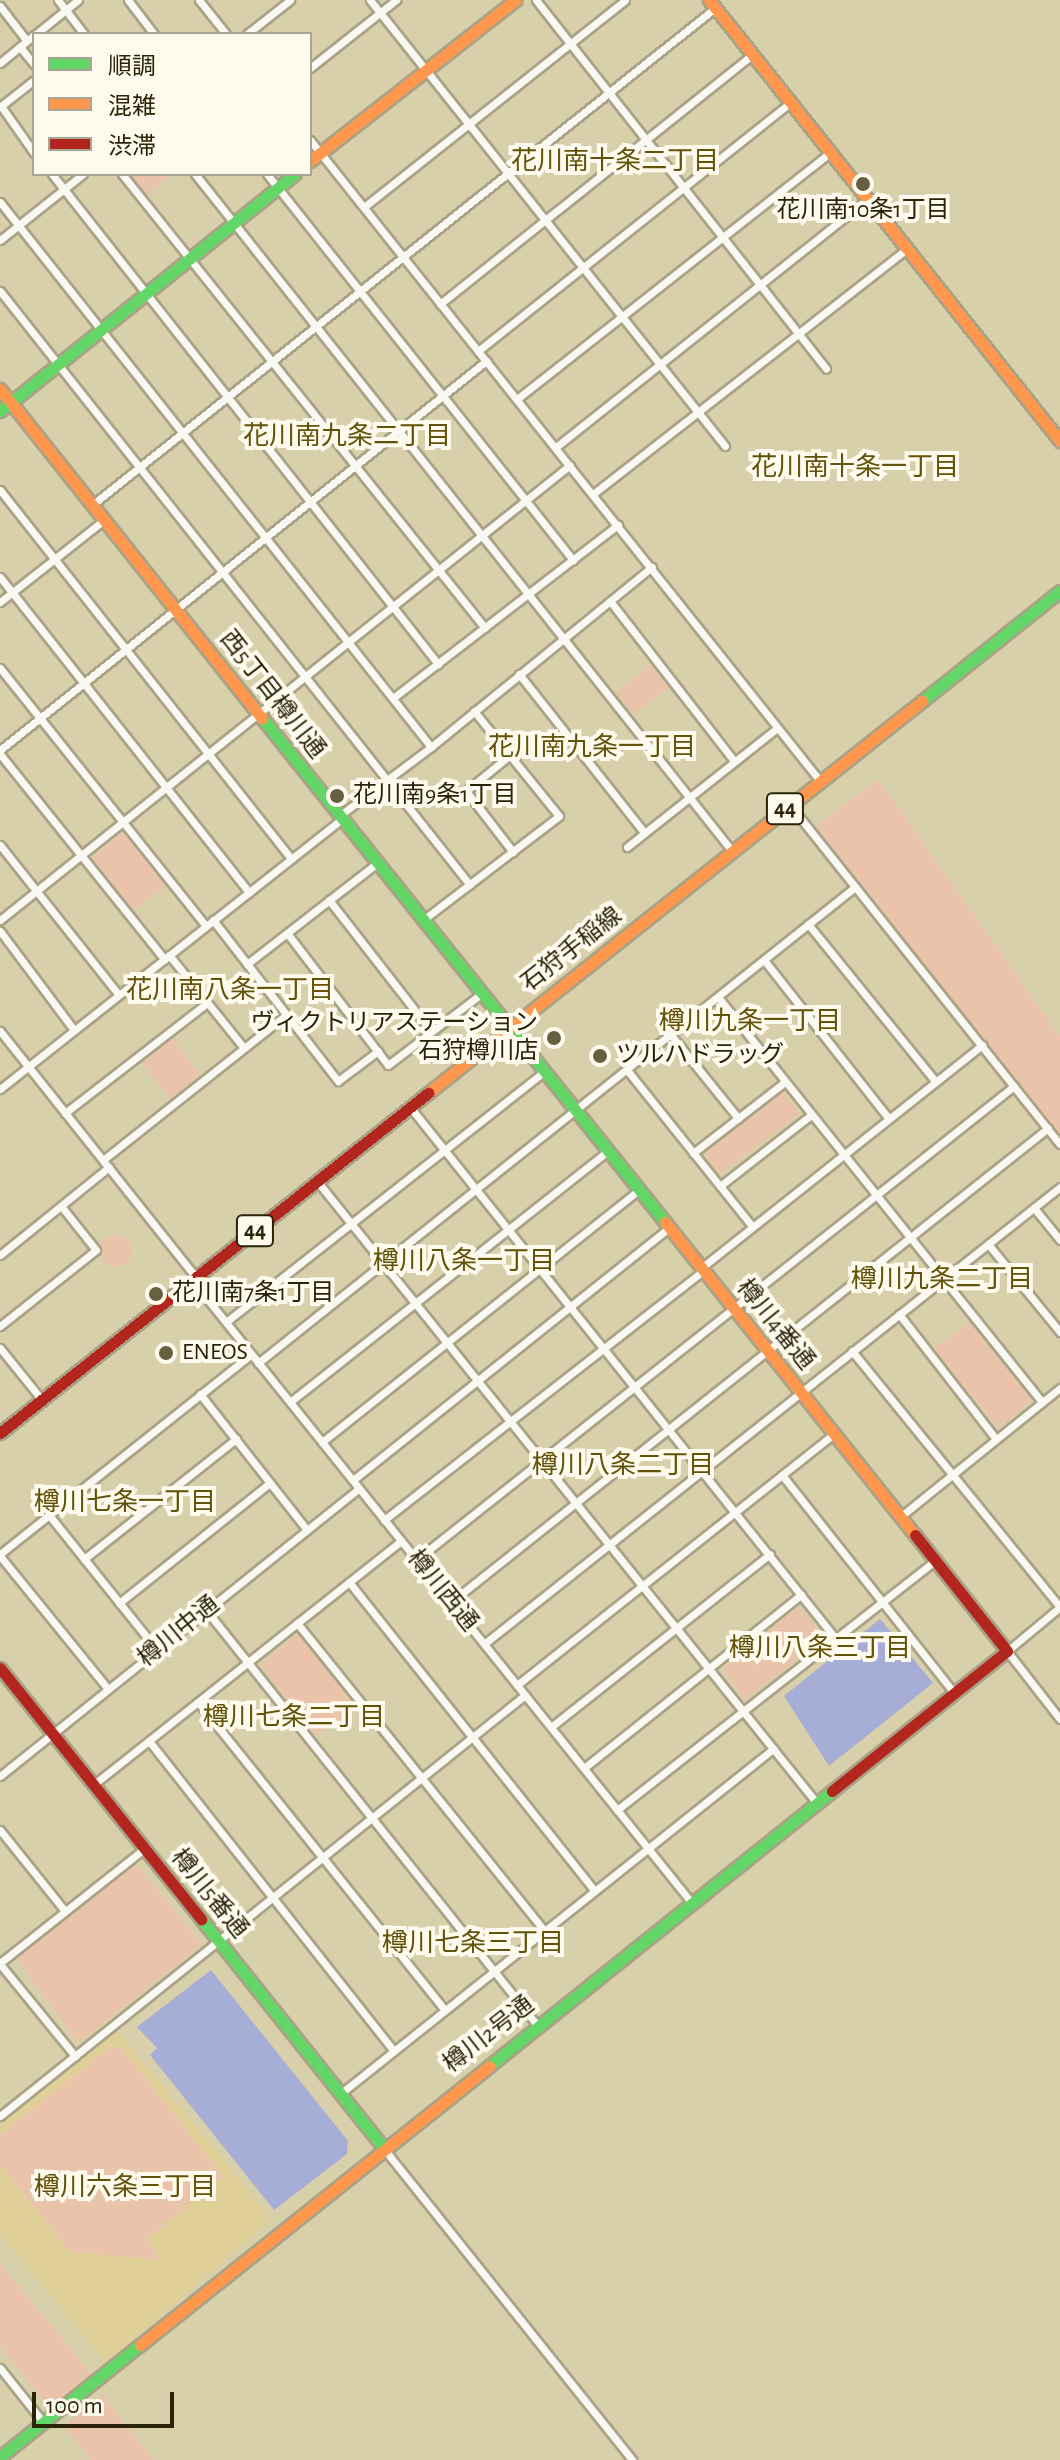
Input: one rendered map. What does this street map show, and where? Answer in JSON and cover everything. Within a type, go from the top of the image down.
[{"type":"street","points":[[58,0],[82,32]]},
{"type":"street","points":[[38,32],[78,0]]},
{"type":"street","points":[[128,0],[152,32]]},
{"type":"street","points":[[199,0],[224,32]]},
{"type":"street","points":[[250,32],[290,0]]},
{"type":"street","points":[[370,0],[725,446]]},
{"type":"street","points":[[312,66],[396,0]]},
{"type":"street","points":[[312,159],[515,0]]},
{"type":"street","points":[[536,0],[826,369]]},
{"type":"street","points":[[364,207],[625,0]]},
{"type":"street","points":[[92,505],[230,398],[402,256],[609,92],[712,4],[1060,441]]},
{"type":"street","points":[[0,63],[29,39],[1,9]]},
{"type":"street","points":[[440,304],[752,55]]},
{"type":"street","points":[[32,82],[1,106],[32,150]]},
{"type":"street","points":[[478,351],[790,103]]},
{"type":"street","points":[[312,143],[820,781]]},
{"type":"street","points":[[517,399],[830,153]]},
{"type":"street","points":[[54,176],[438,664]]},
{"type":"street","points":[[0,240],[80,176]]},
{"type":"street","points":[[124,176],[485,628]]},
{"type":"street","points":[[197,176],[732,851]]},
{"type":"street","points":[[269,176],[573,560]]},
{"type":"street","points":[[0,411],[293,176]]},
{"type":"street","points":[[556,447],[868,199]]},
{"type":"street","points":[[0,202],[431,747]]},
{"type":"street","points":[[593,494],[907,249]]},
{"type":"street","points":[[0,291],[470,885]]},
{"type":"street","points":[[244,1048],[80,856],[0,752],[486,361]]},
{"type":"street","name":"西5丁目樽川通","points":[[0,389],[509,1028]]},
{"type":"street","points":[[0,920],[570,465]]},
{"type":"street","points":[[0,490],[210,752],[291,859]]},
{"type":"street","points":[[0,602],[104,520]]},
{"type":"street","points":[[393,698],[618,525]]},
{"type":"street","points":[[0,1089],[652,567]]},
{"type":"street","points":[[0,577],[249,892]]},
{"type":"street","name":"石狩手稲線","points":[[0,1433],[1060,591]]},
{"type":"street","points":[[610,601],[734,761]]},
{"type":"street","points":[[0,668],[247,964],[338,1081],[378,1051]]},
{"type":"street","points":[[519,674],[644,832]]},
{"type":"street","points":[[423,920],[559,816],[474,711]]},
{"type":"street","points":[[627,847],[776,729]]},
{"type":"street","points":[[510,755],[466,791],[513,852]]},
{"type":"street","points":[[790,805],[1060,1144]]},
{"type":"street","points":[[0,845],[119,995]]},
{"type":"street","points":[[247,964],[377,863]]},
{"type":"street","points":[[258,1363],[855,887]]},
{"type":"street","points":[[329,900],[431,1031]]},
{"type":"street","points":[[808,924],[936,1082]]},
{"type":"street","points":[[0,931],[74,1030]]},
{"type":"street","points":[[287,933],[388,1065],[481,994]]},
{"type":"street","points":[[764,960],[889,1119]]},
{"type":"street","points":[[718,997],[1042,1402]]},
{"type":"street","points":[[65,1113],[207,1003]]},
{"type":"street","points":[[0,1255],[286,1015]]},
{"type":"street","name":"樽川4番通","points":[[509,1028],[1007,1651]]},
{"type":"street","name":"樽川西通","points":[[0,1031],[258,1363],[691,1902]]},
{"type":"street","points":[[671,1035],[738,1118]]},
{"type":"street","points":[[384,1520],[982,1045]]},
{"type":"street","points":[[627,1070],[753,1227]]},
{"type":"street","points":[[226,1322],[544,1072]]},
{"type":"street","points":[[693,1153],[785,1082]]},
{"type":"street","points":[[416,1560],[1014,1086]]},
{"type":"street","points":[[410,1107],[737,1511],[836,1639]]},
{"type":"street","points":[[720,1186],[811,1115]]},
{"type":"street","points":[[451,1602],[1048,1128]]},
{"type":"street","points":[[290,1402],[608,1151]]},
{"type":"street","points":[[317,1181],[640,1587],[816,1802]]},
{"type":"street","points":[[484,1644],[1060,1187]]},
{"type":"street","points":[[322,1442],[639,1190]]},
{"type":"street","points":[[0,1326],[96,1250],[61,1206]]},
{"type":"street","points":[[1034,1208],[1060,1240]]},
{"type":"street","points":[[353,1480],[669,1228]]},
{"type":"street","points":[[988,1244],[1060,1332]]},
{"type":"street","points":[[899,1314],[996,1439]]},
{"type":"street","points":[[0,1348],[42,1400]]},
{"type":"street","points":[[852,1351],[1060,1607],[1007,1651],[1060,1719]]},
{"type":"street","points":[[108,1689],[0,1555],[251,1354]]},
{"type":"street","points":[[900,1517],[1060,1388]]},
{"type":"street","points":[[200,1394],[307,1530]]},
{"type":"street","points":[[517,1685],[834,1434]]},
{"type":"street","points":[[84,1559],[236,1439]]},
{"type":"street","points":[[782,1475],[954,1693]]},
{"type":"street","points":[[119,1603],[270,1483]]},
{"type":"street","name":"樽川中通","points":[[0,1776],[359,1488]]},
{"type":"street","points":[[49,1515],[157,1650]]},
{"type":"street","points":[[93,1785],[401,1541]]},
{"type":"street","points":[[551,1727],[770,1554]]},
{"type":"street","points":[[617,1810],[935,1561]]},
{"type":"street","points":[[349,1582],[594,1890]]},
{"type":"street","points":[[584,1768],[801,1595]]},
{"type":"street","points":[[206,1610],[537,2025]]},
{"type":"street","points":[[297,1623],[545,1931]]},
{"type":"street","name":"樽川2号通","points":[[0,2457],[383,2147],[1007,1651]]},
{"type":"street","name":"樽川5番通","points":[[0,1668],[383,2147]]},
{"type":"street","points":[[0,2116],[525,1695]]},
{"type":"street","points":[[198,1702],[445,2010]]},
{"type":"street","points":[[149,1741],[393,2050]]},
{"type":"street","points":[[340,2094],[773,1749]]},
{"type":"street","points":[[0,1830],[65,1911]]},
{"type":"street","points":[[75,2056],[0,1964],[144,1849]]},
{"type":"street","points":[[383,2147],[632,2460]]},
{"type":"street","points":[[0,2369],[43,2422]]},
{"type":"shaded area","points":[[131,176],[170,176],[146,195]]},
{"type":"shaded area","points":[[651,665],[670,687],[633,715],[616,692]]},
{"type":"shaded area","points":[[879,780],[1060,1037],[1060,1135],[815,826]]},
{"type":"shaded area","points":[[126,830],[169,883],[131,913],[89,861]]},
{"type":"shaded area","points":[[172,1038],[201,1076],[171,1101],[141,1062]]},
{"type":"shaded area","points":[[782,1091],[800,1114],[719,1175],[704,1152]]},
{"type":"shaded area","points":[[116,1235],[127,1240],[132,1251],[127,1262],[116,1267],[105,1262],[100,1251],[105,1240]]},
{"type":"shaded area","points":[[969,1322],[1032,1399],[1000,1429],[933,1349]]},
{"type":"shaded area","points":[[799,1606],[825,1639],[744,1700],[722,1669]]},
{"type":"shaded area","points":[[298,1634],[355,1705],[316,1736],[260,1665]]},
{"type":"shaded area","points":[[135,1863],[202,1945],[78,2043],[17,1959]]},
{"type":"shaded area","points":[[117,2031],[272,2219],[106,2363],[0,2234],[0,2125]]},
{"type":"shaded area","points":[[110,2048],[121,2048],[224,2177],[147,2239],[161,2260],[70,2252],[0,2166],[0,2134]]},
{"type":"shaded area","points":[[0,2263],[91,2374],[49,2406],[0,2347]]},
{"type":"shaded area","points":[[102,2395],[154,2460],[91,2460],[64,2426]]},
{"type":"water","points":[[880,1619],[933,1683],[829,1766],[784,1696]]},
{"type":"water","points":[[211,1970],[348,2141],[347,2154],[274,2210],[150,2055],[157,2048],[137,2027]]},
{"type":"traffic: fast","points":[[0,411],[293,176]]},
{"type":"traffic: fast","points":[[922,701],[1060,591]]},
{"type":"traffic: fast","points":[[262,718],[665,1222]]},
{"type":"traffic: fast","points":[[489,2066],[832,1791]]},
{"type":"traffic: fast","points":[[201,1919],[383,2147]]},
{"type":"traffic: fast","points":[[0,2457],[140,2345]]},
{"type":"traffic: slow","points":[[312,159],[515,0]]},
{"type":"traffic: slow","points":[[709,0],[1060,441]]},
{"type":"traffic: slow","points":[[0,389],[262,718]]},
{"type":"traffic: slow","points":[[428,1093],[922,701]]},
{"type":"traffic: slow","points":[[665,1222],[915,1535]]},
{"type":"traffic: slow","points":[[140,2345],[489,2066]]},
{"type":"traffic: jam","points":[[0,1433],[428,1093]]},
{"type":"traffic: jam","points":[[832,1791],[1007,1651],[915,1535]]},
{"type":"traffic: jam","points":[[0,1668],[201,1919]]},
{"type":"place","name":"花川南10条1丁目","points":[[863,184]]},
{"type":"place","name":"花川南9条1丁目","points":[[337,796]]},
{"type":"place","name":"ヴィクトリアステーション 石狩樽川店","points":[[554,1038]]},
{"type":"place","name":"ツルハドラッグ","points":[[600,1056]]},
{"type":"place","name":"花川南7条1丁目","points":[[156,1294]]},
{"type":"place","name":"ENEOS","points":[[166,1353]]},
{"type":"district","name":"花川南十条二丁目","points":[[615,162]]},
{"type":"district","name":"花川南九条二丁目","points":[[347,437]]},
{"type":"district","name":"花川南十条一丁目","points":[[855,468]]},
{"type":"district","name":"花川南九条一丁目","points":[[592,748]]},
{"type":"district","name":"花川南八条一丁目","points":[[230,991]]},
{"type":"district","name":"樽川九条一丁目","points":[[750,1022]]},
{"type":"district","name":"樽川八条一丁目","points":[[464,1262]]},
{"type":"district","name":"樽川九条二丁目","points":[[942,1280]]},
{"type":"district","name":"樽川八条二丁目","points":[[623,1466]]},
{"type":"district","name":"樽川七条一丁目","points":[[125,1503]]},
{"type":"district","name":"樽川八条三丁目","points":[[820,1649]]},
{"type":"district","name":"樽川七条二丁目","points":[[294,1718]]},
{"type":"district","name":"樽川七条三丁目","points":[[473,1944]]},
{"type":"district","name":"樽川六条三丁目","points":[[125,2188]]}]
